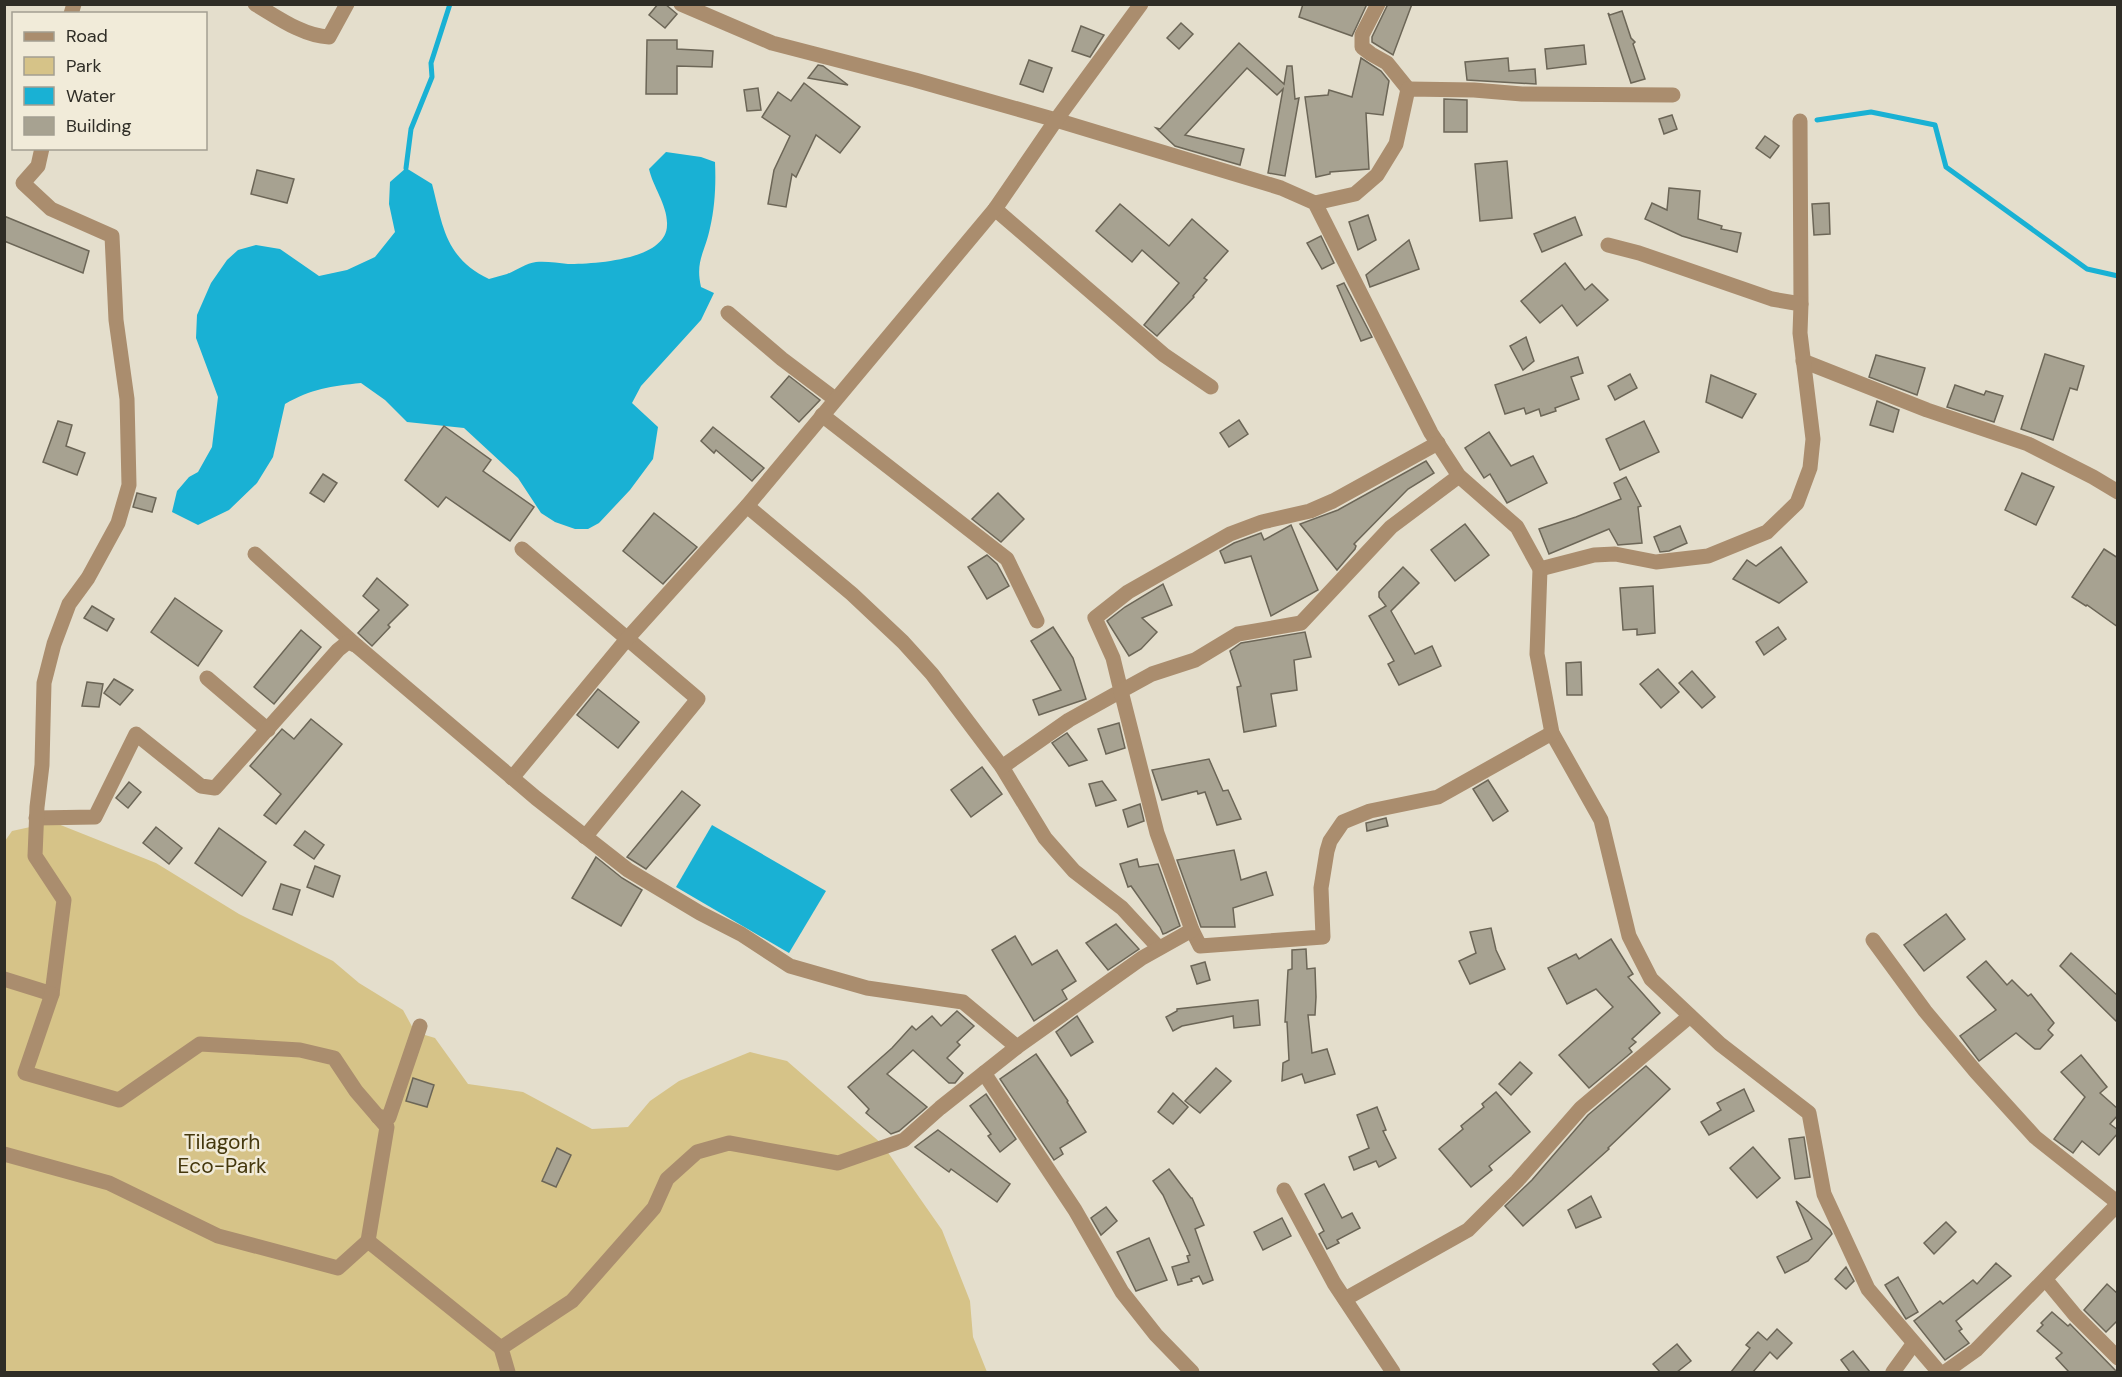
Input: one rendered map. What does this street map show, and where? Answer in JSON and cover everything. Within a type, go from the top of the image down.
[{"type":"street","points":[[255,4],[317,37],[329,37],[347,4]]},
{"type":"street","points":[[681,4],[772,43],[1056,120],[1281,188],[1315,203],[1355,194],[1377,175],[1396,144],[1408,89]]},
{"type":"street","points":[[512,778],[627,639],[747,506],[995,209],[1056,120],[1141,4]]},
{"type":"street","points":[[1378,4],[1362,36],[1362,47],[1387,63],[1408,89]]},
{"type":"street","points":[[1408,89],[1474,90],[1522,94],[1673,95]]},
{"type":"street","points":[[1540,569],[1594,555],[1616,554],[1656,562],[1708,556],[1767,532],[1797,503],[1810,468],[1813,439],[1800,333],[1800,121]]},
{"type":"street","points":[[4,1154],[109,1183],[218,1236],[338,1268],[368,1241],[387,1127],[356,1091],[334,1058],[300,1050],[200,1044],[119,1100],[25,1073],[52,994],[64,900],[35,856],[36,818],[42,765],[44,683],[54,644],[69,604],[88,578],[118,523],[129,485],[127,399],[116,320],[111,236],[51,209],[23,183],[38,166],[42,150]]},
{"type":"street","points":[[1315,203],[1438,443],[1459,476],[1517,527],[1540,569],[1537,654],[1552,733],[1600,820],[1629,936],[1651,979],[1720,1044],[1809,1113],[1824,1194],[1868,1289],[1939,1372]]},
{"type":"street","points":[[995,209],[1164,355],[1211,387]]},
{"type":"street","points":[[1608,245],[1639,253],[1772,299],[1801,304]]},
{"type":"street","points":[[728,313],[782,359],[835,399]]},
{"type":"street","points":[[1803,361],[1927,410],[2028,444],[2118,492]]},
{"type":"street","points":[[822,415],[1007,559],[1037,621]]},
{"type":"street","points":[[1438,443],[1333,501],[1310,511],[1262,522],[1230,534],[1128,592],[1095,618],[1113,658],[1157,832],[1192,930],[1200,946],[1323,937],[1321,888],[1327,851],[1330,841],[1343,822],[1370,811],[1438,797],[1552,733]]},
{"type":"street","points":[[1002,767],[1069,720],[1152,674],[1195,660],[1238,634],[1301,623],[1391,527],[1459,476]]},
{"type":"street","points":[[747,506],[852,594],[903,642],[932,674],[1002,767],[1045,838],[1074,871],[1122,909],[1159,948]]},
{"type":"street","points":[[522,549],[698,699],[585,837]]},
{"type":"street","points":[[255,554],[357,646],[512,778],[628,870],[700,913],[741,934],[790,966],[867,988],[963,1002],[1017,1047]]},
{"type":"street","points":[[36,818],[95,817],[136,734],[201,786],[215,788],[338,650],[348,642],[357,646]]},
{"type":"street","points":[[207,678],[268,729]]},
{"type":"street","points":[[501,1348],[572,1301],[654,1208],[667,1179],[697,1152],[729,1143],[838,1164],[904,1140],[1017,1047],[1142,958],[1192,930]]},
{"type":"street","points":[[1873,940],[1925,1011],[2035,1137],[2118,1204],[1976,1350],[1945,1372]]},
{"type":"street","points":[[4,979],[52,994]]},
{"type":"street","points":[[1345,1299],[1468,1230],[1517,1181],[1581,1108],[1690,1016]]},
{"type":"street","points":[[378,1117],[389,1117],[420,1026]]},
{"type":"street","points":[[984,1073],[1075,1210],[1122,1292],[1156,1335],[1192,1372]]},
{"type":"street","points":[[1284,1190],[1345,1299],[1393,1372]]},
{"type":"street","points":[[368,1241],[501,1348],[508,1372]]},
{"type":"street","points":[[2046,1280],[2075,1315],[2118,1358]]},
{"type":"street","points":[[1893,1372],[1914,1343]]},
{"type":"green space","name":"Tilagorh Eco-Park","points":[[53,822],[156,863],[239,914],[333,961],[359,983],[403,1010],[415,1032],[435,1038],[468,1084],[523,1092],[592,1129],[628,1127],[650,1101],[679,1081],[750,1052],[787,1061],[882,1144],[942,1230],[970,1301],[973,1337],[987,1372],[5,1372],[5,841],[12,831]]},
{"type":"water","points":[[666,152],[701,157],[715,162],[713,212],[699,270],[701,287],[714,293],[701,320],[641,386],[632,403],[658,427],[653,459],[630,490],[599,523],[588,529],[575,529],[555,522],[541,513],[518,478],[464,428],[407,422],[385,400],[361,383],[322,389],[285,404],[273,457],[257,483],[229,510],[198,525],[172,512],[177,491],[189,477],[198,472],[212,447],[218,397],[196,338],[197,315],[211,283],[227,260],[238,250],[256,245],[280,249],[319,276],[347,270],[375,257],[395,232],[389,204],[390,182],[406,168],[432,184],[443,227],[455,251],[474,271],[489,279],[536,262],[580,264],[627,258],[643,253],[664,237],[667,218],[649,169]]},
{"type":"water","points":[[712,825],[826,891],[789,953],[676,887]]},
{"type":"building","points":[[658,4],[665,4],[677,14],[665,28],[649,15]]},
{"type":"building","points":[[1303,4],[1367,4],[1352,36],[1299,17]]},
{"type":"building","points":[[1388,4],[1412,4],[1393,55],[1372,42],[1372,37]]},
{"type":"building","points":[[1622,11],[1631,38],[1635,42],[1633,44],[1645,79],[1631,83],[1608,13],[1610,15]]},
{"type":"building","points":[[1181,23],[1193,34],[1179,49],[1167,38]]},
{"type":"building","points":[[1081,26],[1104,35],[1090,57],[1072,51]]},
{"type":"building","points":[[647,40],[677,40],[677,49],[713,51],[712,67],[677,66],[677,94],[646,94]]},
{"type":"building","points":[[1239,43],[1284,84],[1287,66],[1292,66],[1295,99],[1299,98],[1285,176],[1268,173],[1283,89],[1277,95],[1247,68],[1185,135],[1244,149],[1240,165],[1175,146],[1156,128],[1160,129]]},
{"type":"building","points":[[1584,45],[1586,64],[1547,69],[1545,49]]},
{"type":"building","points":[[1361,58],[1381,71],[1389,81],[1383,115],[1366,113],[1369,169],[1330,172],[1330,174],[1316,177],[1305,97],[1328,95],[1329,90],[1352,97]]},
{"type":"building","points":[[1508,58],[1509,71],[1535,69],[1536,84],[1467,80],[1465,62]]},
{"type":"building","points":[[1029,60],[1052,68],[1043,92],[1020,84]]},
{"type":"building","points":[[818,65],[823,66],[848,85],[808,78]]},
{"type":"building","points":[[804,83],[860,127],[840,153],[816,135],[796,177],[792,174],[786,207],[768,204],[774,170],[790,136],[762,117],[778,92],[791,101]]},
{"type":"building","points":[[758,88],[761,110],[747,111],[744,90]]},
{"type":"building","points":[[1444,99],[1467,100],[1467,132],[1444,132]]},
{"type":"building","points":[[1672,115],[1677,129],[1664,134],[1659,119]]},
{"type":"building","points":[[1765,136],[1779,146],[1770,158],[1756,148]]},
{"type":"building","points":[[1507,161],[1512,218],[1480,221],[1475,164]]},
{"type":"building","points":[[257,170],[294,179],[287,203],[251,194]]},
{"type":"building","points":[[1669,188],[1700,191],[1698,219],[1722,226],[1721,229],[1741,233],[1737,252],[1682,236],[1645,219],[1652,203],[1667,210]]},
{"type":"building","points":[[1829,203],[1830,234],[1814,235],[1812,204]]},
{"type":"building","points":[[1120,204],[1169,246],[1192,219],[1228,251],[1204,278],[1207,280],[1194,297],[1157,336],[1144,325],[1179,283],[1142,250],[1132,262],[1096,231]]},
{"type":"building","points":[[1368,215],[1376,240],[1358,250],[1349,222]]},
{"type":"building","points":[[4,216],[89,251],[83,273],[4,241]]},
{"type":"building","points":[[1575,217],[1582,235],[1542,252],[1534,234]]},
{"type":"building","points":[[1321,236],[1334,263],[1322,269],[1307,243]]},
{"type":"building","points":[[1409,240],[1419,269],[1370,287],[1366,275]]},
{"type":"building","points":[[1565,263],[1585,290],[1592,284],[1608,300],[1577,326],[1562,305],[1540,323],[1521,301]]},
{"type":"building","points":[[1344,283],[1372,337],[1361,341],[1337,286]]},
{"type":"building","points":[[1526,337],[1534,361],[1523,370],[1510,346]]},
{"type":"building","points":[[2045,354],[2084,366],[2077,390],[2070,388],[2053,440],[2021,429]]},
{"type":"building","points":[[1876,355],[1925,368],[1917,395],[1869,377]]},
{"type":"building","points":[[1578,357],[1583,373],[1571,377],[1579,399],[1541,416],[1539,409],[1526,414],[1524,408],[1505,414],[1495,385]]},
{"type":"building","points":[[1630,374],[1637,388],[1615,400],[1608,386]]},
{"type":"building","points":[[1711,375],[1756,394],[1742,418],[1706,402]]},
{"type":"building","points":[[789,376],[820,400],[799,422],[771,397]]},
{"type":"building","points":[[1955,385],[1984,395],[1986,391],[2003,396],[1994,422],[1947,407]]},
{"type":"building","points":[[1877,401],[1899,410],[1893,432],[1870,425]]},
{"type":"building","points":[[1239,420],[1248,434],[1229,447],[1220,433]]},
{"type":"building","points":[[58,421],[72,425],[66,446],[85,453],[77,475],[43,462]]},
{"type":"building","points":[[1644,421],[1659,452],[1620,470],[1606,439]]},
{"type":"building","points":[[444,426],[491,460],[483,471],[534,507],[510,541],[446,497],[438,507],[405,480]]},
{"type":"building","points":[[713,427],[764,468],[752,481],[716,450],[714,453],[701,441]]},
{"type":"building","points":[[1489,432],[1511,466],[1533,456],[1547,483],[1507,503],[1490,474],[1484,478],[1465,448]]},
{"type":"building","points":[[1426,461],[1434,473],[1408,489],[1354,544],[1355,549],[1337,570],[1300,524],[1338,510]]},
{"type":"building","points":[[2022,473],[2054,487],[2036,525],[2005,510]]},
{"type":"building","points":[[323,474],[337,483],[324,502],[310,493]]},
{"type":"building","points":[[1626,477],[1641,506],[1638,507],[1642,543],[1618,545],[1609,529],[1549,554],[1539,529],[1621,499],[1614,483]]},
{"type":"building","points":[[137,493],[156,498],[152,512],[133,507]]},
{"type":"building","points":[[998,493],[1024,519],[1001,542],[972,519]]},
{"type":"building","points":[[654,513],[697,547],[663,584],[623,551]]},
{"type":"building","points":[[1465,524],[1489,555],[1455,581],[1431,550]]},
{"type":"building","points":[[1291,525],[1318,590],[1271,616],[1251,556],[1225,563],[1220,551],[1261,533],[1264,540]]},
{"type":"building","points":[[1680,526],[1687,543],[1669,551],[1660,552],[1654,537]]},
{"type":"building","points":[[1781,547],[1807,582],[1779,603],[1733,579],[1747,560],[1756,566]]},
{"type":"building","points":[[2104,549],[2118,558],[2118,627],[2072,597]]},
{"type":"building","points":[[987,555],[997,564],[1009,586],[987,599],[968,567]]},
{"type":"building","points":[[1403,567],[1419,583],[1391,611],[1415,654],[1432,646],[1441,666],[1399,685],[1388,664],[1394,661],[1369,616],[1386,606],[1379,597],[1379,592]]},
{"type":"building","points":[[377,578],[408,605],[388,625],[390,627],[372,646],[358,633],[379,610],[363,596]]},
{"type":"building","points":[[1163,584],[1172,605],[1142,618],[1157,632],[1141,649],[1129,656],[1107,621]]},
{"type":"building","points":[[1653,586],[1655,633],[1637,635],[1637,629],[1623,630],[1620,588]]},
{"type":"building","points":[[175,598],[222,631],[198,666],[151,632]]},
{"type":"building","points":[[92,606],[114,619],[107,631],[84,618]]},
{"type":"building","points":[[1053,627],[1073,658],[1086,699],[1039,715],[1033,700],[1061,690],[1031,641]]},
{"type":"building","points":[[1778,627],[1786,639],[1764,655],[1756,642]]},
{"type":"building","points":[[301,630],[321,647],[274,704],[254,687]]},
{"type":"building","points":[[1305,632],[1311,657],[1294,660],[1297,690],[1271,694],[1276,726],[1244,732],[1237,687],[1241,686],[1230,651],[1241,643]]},
{"type":"building","points":[[1581,662],[1582,695],[1567,695],[1566,663]]},
{"type":"building","points":[[1658,669],[1679,692],[1661,708],[1640,684]]},
{"type":"building","points":[[1692,671],[1715,697],[1702,708],[1679,683]]},
{"type":"building","points":[[114,679],[133,690],[120,705],[104,693]]},
{"type":"building","points":[[87,682],[103,684],[99,707],[82,706]]},
{"type":"building","points":[[598,689],[639,722],[618,748],[577,715]]},
{"type":"building","points":[[311,719],[342,744],[276,824],[264,815],[281,794],[250,766],[282,729],[294,739]]},
{"type":"building","points":[[1119,723],[1125,748],[1106,754],[1098,729]]},
{"type":"building","points":[[1067,733],[1087,760],[1069,766],[1052,743]]},
{"type":"building","points":[[1209,759],[1223,791],[1228,790],[1241,819],[1217,825],[1205,792],[1198,794],[1197,791],[1162,800],[1152,770]]},
{"type":"building","points":[[982,767],[1002,794],[971,817],[951,790]]},
{"type":"building","points":[[1488,780],[1508,811],[1493,821],[1473,789]]},
{"type":"building","points":[[1102,781],[1116,800],[1096,806],[1089,784]]},
{"type":"building","points":[[129,782],[141,792],[128,808],[116,798]]},
{"type":"building","points":[[682,791],[700,805],[646,869],[627,857]]},
{"type":"building","points":[[1140,804],[1144,821],[1128,827],[1123,810]]},
{"type":"building","points":[[1386,818],[1388,826],[1367,831],[1366,823]]},
{"type":"building","points":[[156,827],[182,848],[169,864],[143,843]]},
{"type":"building","points":[[219,828],[266,862],[242,896],[195,863]]},
{"type":"building","points":[[305,831],[324,845],[314,859],[294,845]]},
{"type":"building","points":[[1234,850],[1241,880],[1266,872],[1273,895],[1233,908],[1235,927],[1201,927],[1177,860]]},
{"type":"building","points":[[596,857],[622,878],[642,890],[621,926],[572,898]]},
{"type":"building","points":[[1137,859],[1139,867],[1158,864],[1180,926],[1163,934],[1131,886],[1128,887],[1120,864]]},
{"type":"building","points":[[315,866],[340,876],[333,897],[307,887]]},
{"type":"building","points":[[281,884],[300,890],[292,915],[273,909]]},
{"type":"building","points":[[1946,914],[1965,939],[1924,971],[1904,945]]},
{"type":"building","points":[[1116,924],[1139,949],[1108,970],[1086,943]]},
{"type":"building","points":[[1491,928],[1496,950],[1505,969],[1470,984],[1459,961],[1476,953],[1470,932]]},
{"type":"building","points":[[1015,936],[1032,965],[1057,950],[1076,981],[1062,990],[1067,999],[1034,1021],[992,950]]},
{"type":"building","points":[[1611,939],[1633,974],[1628,977],[1660,1013],[1632,1039],[1636,1042],[1629,1048],[1632,1052],[1589,1088],[1559,1055],[1613,1007],[1596,989],[1567,1004],[1548,968],[1576,954],[1579,959]]},
{"type":"building","points":[[1306,949],[1307,969],[1315,968],[1315,1015],[1308,1015],[1312,1053],[1327,1049],[1335,1074],[1305,1083],[1302,1074],[1282,1081],[1283,1063],[1289,1060],[1287,1022],[1285,1022],[1288,970],[1292,969],[1292,950]]},
{"type":"building","points":[[2071,953],[2118,996],[2118,1023],[2060,966]]},
{"type":"building","points":[[1986,961],[2007,985],[2012,980],[2028,996],[2031,994],[2054,1023],[2048,1030],[2053,1035],[2040,1049],[2035,1049],[2016,1033],[1979,1061],[1960,1036],[1996,1010],[1967,977]]},
{"type":"building","points":[[1205,962],[1210,980],[1197,984],[1191,966]]},
{"type":"building","points":[[1258,1000],[1260,1025],[1234,1028],[1233,1016],[1182,1026],[1173,1031],[1166,1017],[1177,1009]]},
{"type":"building","points":[[957,1011],[974,1026],[957,1042],[960,1045],[947,1058],[963,1073],[955,1083],[949,1083],[913,1050],[887,1074],[927,1107],[899,1131],[891,1134],[866,1113],[869,1109],[848,1087],[892,1048],[912,1026],[916,1030],[932,1016],[941,1026]]},
{"type":"building","points":[[1077,1016],[1093,1042],[1071,1056],[1056,1032]]},
{"type":"building","points":[[1036,1054],[1086,1132],[1060,1148],[1063,1154],[1054,1160],[1000,1079]]},
{"type":"building","points":[[2081,1055],[2107,1087],[2100,1093],[2118,1109],[2118,1115],[2110,1124],[2118,1130],[2118,1133],[2099,1155],[2082,1141],[2073,1153],[2054,1139],[2085,1097],[2061,1072]]},
{"type":"building","points":[[1520,1062],[1532,1073],[1511,1095],[1499,1084]]},
{"type":"building","points":[[1646,1066],[1670,1089],[1609,1149],[1523,1226],[1505,1206],[1532,1180],[1588,1115]]},
{"type":"building","points":[[1216,1068],[1231,1081],[1200,1113],[1185,1101]]},
{"type":"building","points":[[413,1078],[434,1085],[427,1107],[406,1101]]},
{"type":"building","points":[[1744,1089],[1754,1111],[1709,1135],[1701,1122],[1721,1110],[1717,1103]]},
{"type":"building","points":[[1496,1092],[1530,1132],[1489,1166],[1492,1170],[1471,1187],[1439,1149],[1463,1129],[1461,1126],[1484,1107],[1482,1104]]},
{"type":"building","points":[[1173,1093],[1188,1107],[1173,1124],[1158,1112]]},
{"type":"building","points":[[986,1094],[1016,1139],[1000,1152],[988,1136],[991,1134],[970,1106]]},
{"type":"building","points":[[1377,1107],[1386,1130],[1383,1131],[1396,1158],[1379,1167],[1376,1161],[1354,1170],[1349,1157],[1369,1148],[1357,1115]]},
{"type":"building","points":[[938,1130],[1010,1184],[997,1202],[951,1169],[949,1172],[915,1147]]},
{"type":"building","points":[[1804,1137],[1810,1177],[1795,1179],[1789,1139]]},
{"type":"building","points":[[1753,1147],[1780,1178],[1757,1198],[1730,1168]]},
{"type":"building","points":[[557,1148],[571,1155],[556,1187],[542,1181]]},
{"type":"building","points":[[1169,1169],[1192,1198],[1204,1225],[1195,1229],[1213,1280],[1203,1284],[1199,1276],[1191,1279],[1192,1281],[1178,1285],[1172,1267],[1189,1262],[1187,1256],[1190,1255],[1163,1195],[1153,1181]]},
{"type":"building","points":[[1324,1184],[1342,1218],[1352,1213],[1360,1228],[1337,1240],[1339,1243],[1327,1249],[1319,1234],[1324,1231],[1305,1194]]},
{"type":"building","points":[[1591,1196],[1601,1217],[1576,1228],[1568,1210]]},
{"type":"building","points":[[1796,1201],[1832,1234],[1808,1261],[1785,1273],[1777,1257],[1812,1239]]},
{"type":"building","points":[[1106,1207],[1117,1221],[1101,1235],[1091,1218]]},
{"type":"building","points":[[1282,1218],[1291,1236],[1263,1250],[1254,1232]]},
{"type":"building","points":[[1946,1222],[1956,1232],[1934,1254],[1924,1243]]},
{"type":"building","points":[[1149,1238],[1167,1280],[1136,1291],[1117,1252]]},
{"type":"building","points":[[1996,1263],[2011,1276],[1956,1321],[1962,1329],[1959,1331],[1969,1343],[1945,1360],[1914,1321],[1940,1301],[1943,1304],[1973,1280],[1977,1284]]},
{"type":"building","points":[[1846,1267],[1854,1281],[1846,1289],[1835,1279]]},
{"type":"building","points":[[1898,1277],[1918,1312],[1906,1319],[1885,1285]]},
{"type":"building","points":[[2107,1284],[2118,1294],[2118,1320],[2106,1332],[2084,1310]]},
{"type":"building","points":[[2052,1312],[2068,1326],[2070,1324],[2117,1372],[2069,1372],[2056,1358],[2062,1353],[2037,1331],[2043,1325],[2041,1323]]},
{"type":"building","points":[[1777,1329],[1792,1343],[1777,1359],[1770,1352],[1753,1372],[1731,1372],[1750,1348],[1746,1345],[1758,1332],[1767,1340]]},
{"type":"building","points":[[1677,1344],[1691,1361],[1677,1372],[1660,1372],[1653,1364]]},
{"type":"building","points":[[1853,1351],[1870,1372],[1850,1372],[1841,1360]]},
{"type":"waterway","points":[[406,168],[411,129],[432,77],[431,63],[450,4]]},
{"type":"waterway","points":[[1817,120],[1871,112],[1935,125],[1946,167],[2087,269],[2118,276]]}]
